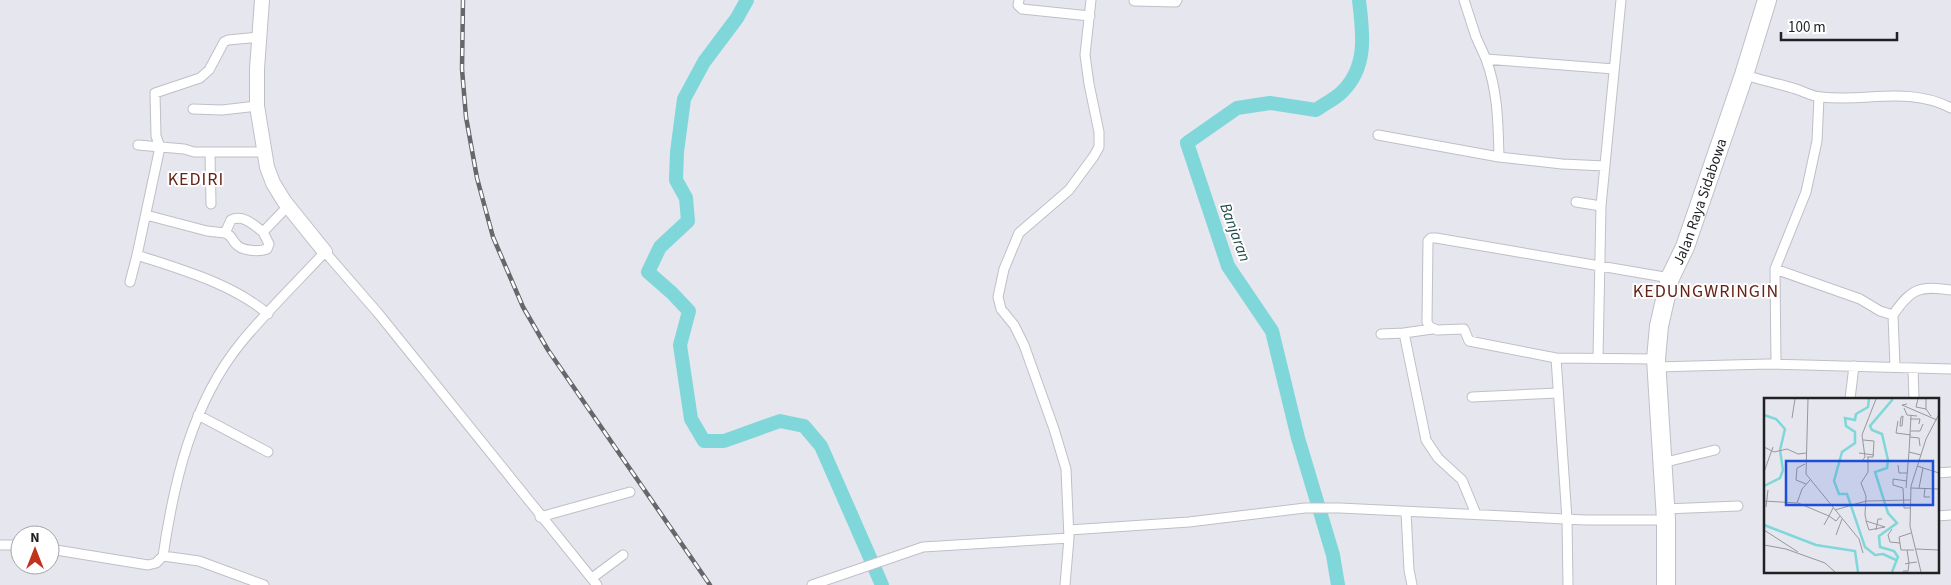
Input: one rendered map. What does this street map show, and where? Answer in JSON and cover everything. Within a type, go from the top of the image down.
[{"type":"highway","name":"Jalan Raya Sidabowa","points":[[1666,585],[1666,515],[1656,363],[1659,326],[1670,278],[1685,247],[1744,75],[1766,0]]},
{"type":"street","points":[[262,0],[257,106],[270,177],[288,206],[378,313],[511,477],[540,517],[595,581],[622,555]]},
{"type":"street","points":[[1019,0],[1018,5],[1022,9],[1090,16]]},
{"type":"street","points":[[1065,585],[1069,534],[1067,481],[1054,429],[1024,345],[1014,325],[1001,309],[998,296],[1004,269],[1019,233],[1069,190],[1099,147],[1099,132],[1085,55],[1091,0]]},
{"type":"street","points":[[1134,1],[1176,2],[1177,0]]},
{"type":"street","points":[[1464,0],[1476,37],[1494,81],[1497,101],[1499,157]]},
{"type":"street","points":[[1598,358],[1601,206],[1621,0]]},
{"type":"street","points":[[130,282],[160,147],[156,136],[153,97],[155,93],[200,78],[209,70],[221,46],[228,40],[260,37]]},
{"type":"street","points":[[1486,59],[1614,68]]},
{"type":"street","points":[[1744,75],[1819,97],[1851,99],[1881,95],[1905,95],[1943,104],[1951,108]]},
{"type":"street","points":[[1776,364],[1775,269],[1806,192],[1817,140],[1819,97]]},
{"type":"street","points":[[193,109],[222,110],[257,106]]},
{"type":"street","points":[[1378,135],[1499,157],[1562,164],[1605,166]]},
{"type":"street","points":[[138,145],[210,152],[264,152]]},
{"type":"street","points":[[210,152],[211,204]]},
{"type":"street","points":[[1576,202],[1601,206]]},
{"type":"street","points":[[263,232],[288,206]]},
{"type":"street","points":[[146,215],[207,231],[225,233],[232,236],[237,245],[248,250],[267,249],[269,244],[263,232],[240,218],[231,220],[225,233]]},
{"type":"street","points":[[1432,328],[1427,322],[1427,244],[1430,238],[1670,278]]},
{"type":"street","points":[[60,551],[148,565],[156,563],[162,556],[178,478],[191,432],[216,380],[230,358],[325,252]]},
{"type":"street","points":[[137,255],[212,281],[254,302],[268,314]]},
{"type":"street","points":[[1775,269],[1860,299],[1880,311],[1893,314]]},
{"type":"street","points":[[1895,367],[1893,314],[1914,292],[1920,289],[1951,290]]},
{"type":"street","points":[[1381,334],[1404,333],[1432,328],[1464,329],[1469,341],[1556,358],[1598,358],[1656,363],[1951,369]]},
{"type":"street","points":[[1404,333],[1426,440],[1438,458],[1462,480],[1476,514]]},
{"type":"street","points":[[1556,358],[1567,519],[1568,585]]},
{"type":"street","points":[[1850,398],[1854,366]]},
{"type":"street","points":[[1914,368],[1914,398]]},
{"type":"street","points":[[1472,396],[1558,393]]},
{"type":"street","points":[[198,415],[268,452]]},
{"type":"street","points":[[1662,463],[1715,450]]},
{"type":"street","points":[[1938,473],[1951,472]]},
{"type":"street","points":[[540,517],[630,492]]},
{"type":"street","points":[[812,585],[930,545],[1069,534],[1305,508],[1567,519],[1666,515],[1738,506]]},
{"type":"street","points":[[1406,512],[1409,570],[1412,585]]},
{"type":"street","points":[[1938,516],[1951,515]]},
{"type":"street","points":[[162,556],[199,560],[264,585]]},
{"type":"waterway","points":[[747,0],[737,18],[704,62],[684,99],[677,152],[676,180],[686,198],[688,221],[660,247],[648,272],[689,311],[680,345],[691,419],[704,441],[724,441],[780,421],[804,426],[821,446],[882,585]]},
{"type":"waterway","name":"Banjaran","points":[[1338,585],[1333,555],[1298,438],[1272,331],[1228,266],[1187,143],[1237,108],[1270,103],[1316,110],[1339,95],[1350,82],[1360,61],[1362,25],[1359,0]]},
{"type":"railway","points":[[463,0],[462,69],[466,117],[477,178],[493,237],[523,307],[548,350],[710,585]]},
{"type":"district","name":"KEDIRI","points":[[196,179]]},
{"type":"district","name":"KEDUNGWRINGIN","points":[[1706,291]]}]
